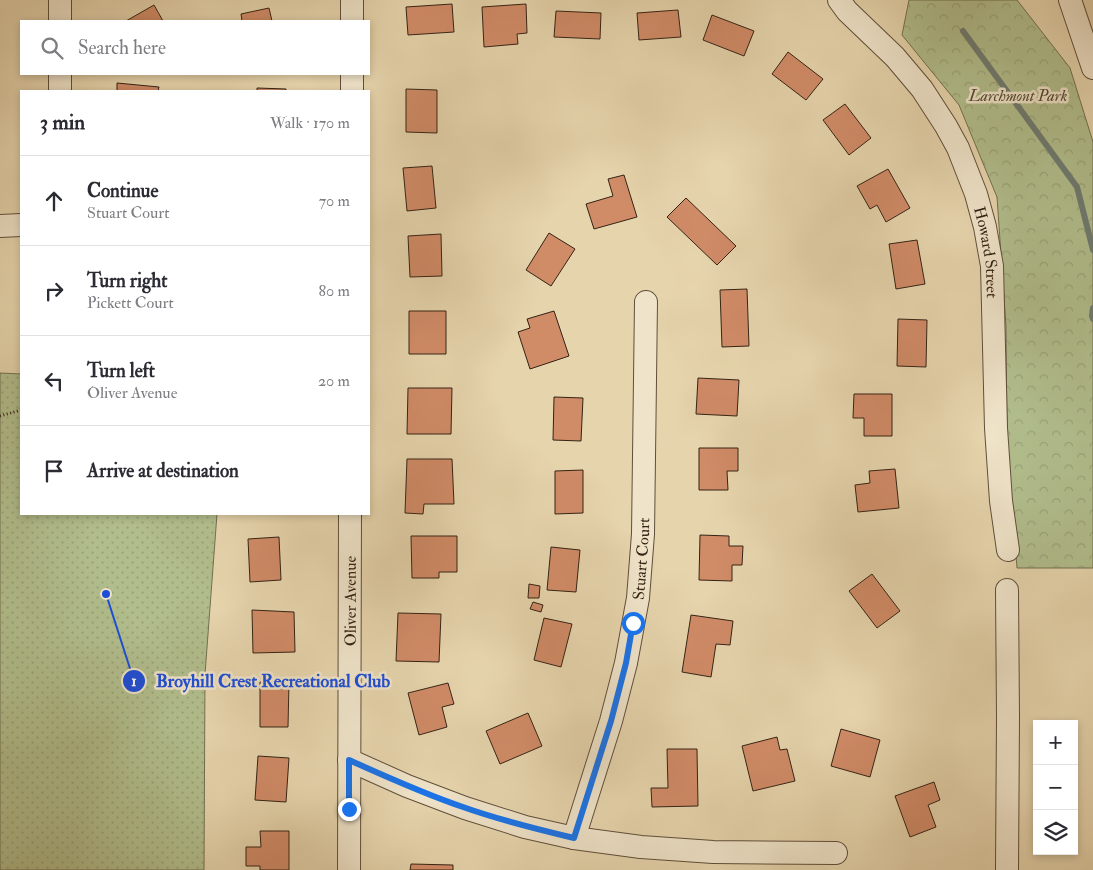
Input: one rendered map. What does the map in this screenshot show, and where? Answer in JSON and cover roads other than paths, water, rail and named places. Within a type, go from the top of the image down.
[{"type":"street","points":[[60,0],[60,20]]},
{"type":"street","points":[[352,0],[352,20]]},
{"type":"street","name":"Howard Street","points":[[839,0],[847,11],[895,57],[922,89],[958,148],[976,194],[985,227],[992,266],[996,428],[1001,501],[1008,550]]},
{"type":"street","points":[[1070,0],[1093,68]]},
{"type":"street","points":[[60,75],[60,90]]},
{"type":"street","points":[[352,75],[352,90]]},
{"type":"street","points":[[0,226],[20,225]]},
{"type":"street","name":"Stuart Court","points":[[574,838],[611,721],[626,663],[638,598],[643,534],[646,302]]},
{"type":"street","name":"Oliver Avenue","points":[[349,870],[350,515]]},
{"type":"street","points":[[1007,590],[1007,870]]},
{"type":"street","points":[[349,760],[407,786],[465,808],[574,838],[641,847],[713,852],[836,853]]},
{"type":"waterway","points":[[963,31],[1077,187],[1093,250]]},
{"type":"waterway","points":[[1093,308],[1093,319]]},
{"type":"place","name":"Broyhill Crest Recreational Club","points":[[106,594]]},
{"type":"park label","name":"Larchmont Park","points":[[1018,95]]}]
